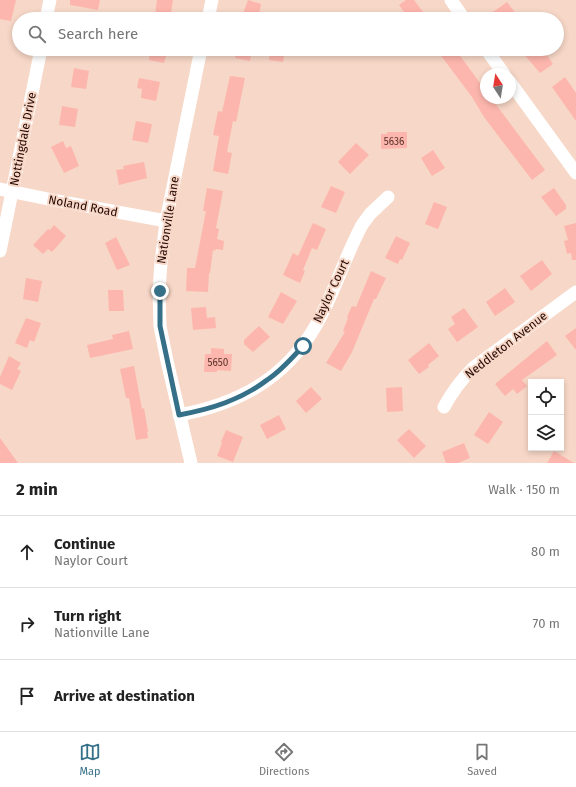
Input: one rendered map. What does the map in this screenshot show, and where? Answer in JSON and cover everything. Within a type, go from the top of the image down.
[{"type":"street","points":[[47,12],[50,0]]},
{"type":"street","points":[[209,12],[212,0]]},
{"type":"street","points":[[451,0],[459,12]]},
{"type":"street","name":"Nottingdale Drive","points":[[0,251],[6,190],[39,56]]},
{"type":"street","name":"Nationville Lane","points":[[191,463],[160,326],[160,291],[161,263],[166,221],[201,56]]},
{"type":"street","points":[[491,56],[500,68]]},
{"type":"street","points":[[516,90],[576,173]]},
{"type":"street","name":"Noland Road","points":[[6,190],[166,221]]},
{"type":"street","name":"Naylor Court","points":[[179,415],[223,404],[244,395],[276,373],[303,346],[316,326],[362,225],[370,214],[388,197]]},
{"type":"street","name":"Neddleton Avenue","points":[[444,407],[452,392],[473,368],[576,292]]},
{"type":"building","points":[[0,0],[16,0],[11,21],[0,19]]},
{"type":"building","points":[[70,0],[100,0],[98,10],[70,5]]},
{"type":"building","points":[[157,0],[173,0],[171,12],[156,12]]},
{"type":"building","points":[[248,0],[261,4],[259,12],[244,12]]},
{"type":"building","points":[[406,0],[414,0],[423,12],[404,12],[399,5]]},
{"type":"building","points":[[507,2],[515,12],[493,12]]},
{"type":"building","points":[[150,56],[166,56],[164,63],[149,60]]},
{"type":"building","points":[[235,56],[251,56],[250,61],[235,58]]},
{"type":"building","points":[[269,56],[284,56],[283,62],[269,60]]},
{"type":"building","points":[[441,56],[460,56],[480,83],[480,104],[496,104],[545,170],[532,180],[484,117],[472,97]]},
{"type":"building","points":[[526,56],[548,56],[553,64],[540,73]]},
{"type":"building","points":[[74,68],[89,71],[86,89],[71,87]]},
{"type":"building","points":[[230,76],[245,78],[236,122],[233,121],[227,152],[232,153],[228,174],[213,171],[219,136],[213,135],[218,111],[222,112]]},
{"type":"building","points":[[565,77],[576,93],[576,121],[552,87]]},
{"type":"building","points":[[139,78],[160,82],[156,101],[141,98],[142,89],[137,88]]},
{"type":"building","points":[[62,106],[78,109],[75,127],[59,125]]},
{"type":"building","points":[[136,121],[152,124],[148,143],[132,140]]},
{"type":"building","points":[[387,132],[407,132],[407,148],[381,149],[381,134],[387,134]]},
{"type":"building","points":[[63,141],[66,148],[71,146],[79,166],[64,173],[51,147]]},
{"type":"building","points":[[356,143],[369,155],[350,174],[338,162]]},
{"type":"building","points":[[433,150],[445,168],[432,176],[421,158]]},
{"type":"building","points":[[144,162],[147,178],[119,185],[116,170],[124,169],[123,166]]},
{"type":"building","points":[[331,186],[345,192],[336,213],[321,207]]},
{"type":"building","points":[[207,188],[223,191],[216,228],[219,229],[217,239],[224,241],[223,250],[213,250],[209,273],[208,292],[186,291],[187,268],[195,268],[206,211],[203,211]]},
{"type":"building","points":[[554,188],[566,205],[566,209],[556,216],[541,197]]},
{"type":"building","points":[[434,202],[447,207],[438,229],[425,224]]},
{"type":"building","points":[[313,223],[326,229],[317,250],[312,248],[303,270],[305,271],[300,283],[283,275],[293,253],[298,256]]},
{"type":"building","points":[[576,223],[576,260],[572,260],[571,253],[567,254],[564,241],[568,240],[564,226]]},
{"type":"building","points":[[54,225],[66,236],[52,252],[48,249],[43,254],[33,245],[48,229],[50,230]]},
{"type":"building","points":[[396,236],[410,243],[402,260],[400,259],[398,264],[385,258]]},
{"type":"building","points":[[116,237],[130,265],[117,270],[105,243]]},
{"type":"building","points":[[542,260],[552,274],[531,291],[520,276]]},
{"type":"building","points":[[371,271],[386,278],[376,299],[374,299],[352,352],[341,371],[326,363],[345,332],[343,331],[348,318],[347,317],[352,306],[356,307]]},
{"type":"building","points":[[26,278],[42,281],[38,302],[23,299]]},
{"type":"building","points":[[505,288],[515,302],[495,316],[486,302]]},
{"type":"building","points":[[108,290],[123,290],[124,311],[109,311]]},
{"type":"building","points":[[281,292],[297,301],[283,324],[268,317]]},
{"type":"building","points":[[206,307],[207,318],[215,317],[216,328],[193,330],[191,308]]},
{"type":"building","points":[[464,308],[478,327],[457,342],[448,329],[455,324],[451,317]]},
{"type":"building","points":[[26,318],[41,323],[34,342],[30,340],[27,348],[15,343]]},
{"type":"building","points":[[259,326],[270,337],[253,352],[244,344],[244,340]]},
{"type":"building","points":[[576,328],[576,350],[565,336]]},
{"type":"building","points":[[129,331],[133,349],[90,358],[87,345],[113,339],[112,335]]},
{"type":"building","points":[[547,341],[557,355],[522,380],[527,386],[517,394],[513,389],[505,396],[495,384]]},
{"type":"building","points":[[429,343],[439,356],[428,365],[429,367],[419,374],[408,360]]},
{"type":"building","points":[[211,348],[224,349],[224,354],[232,354],[231,371],[217,370],[217,372],[204,372],[205,354],[211,354]]},
{"type":"building","points":[[9,356],[21,363],[17,369],[21,371],[12,390],[0,384],[0,377]]},
{"type":"building","points":[[134,366],[142,409],[144,408],[148,431],[148,438],[136,440],[129,398],[126,398],[120,369]]},
{"type":"building","points":[[311,387],[322,399],[306,413],[296,401]]},
{"type":"building","points":[[402,387],[403,411],[387,412],[386,388]]},
{"type":"building","points":[[489,412],[503,422],[488,444],[474,435]]},
{"type":"building","points":[[279,415],[286,429],[267,439],[260,425]]},
{"type":"building","points":[[409,429],[426,446],[414,458],[397,440]]},
{"type":"building","points":[[226,430],[243,437],[233,462],[217,456]]},
{"type":"building","points":[[0,438],[18,463],[0,463]]},
{"type":"building","points":[[464,443],[470,458],[458,463],[446,463],[442,452]]},
{"type":"building","points":[[554,451],[574,463],[547,463]]},
{"type":"route","points":[[160,291],[160,326],[179,415],[201,411],[244,395],[281,369],[303,346]]}]
